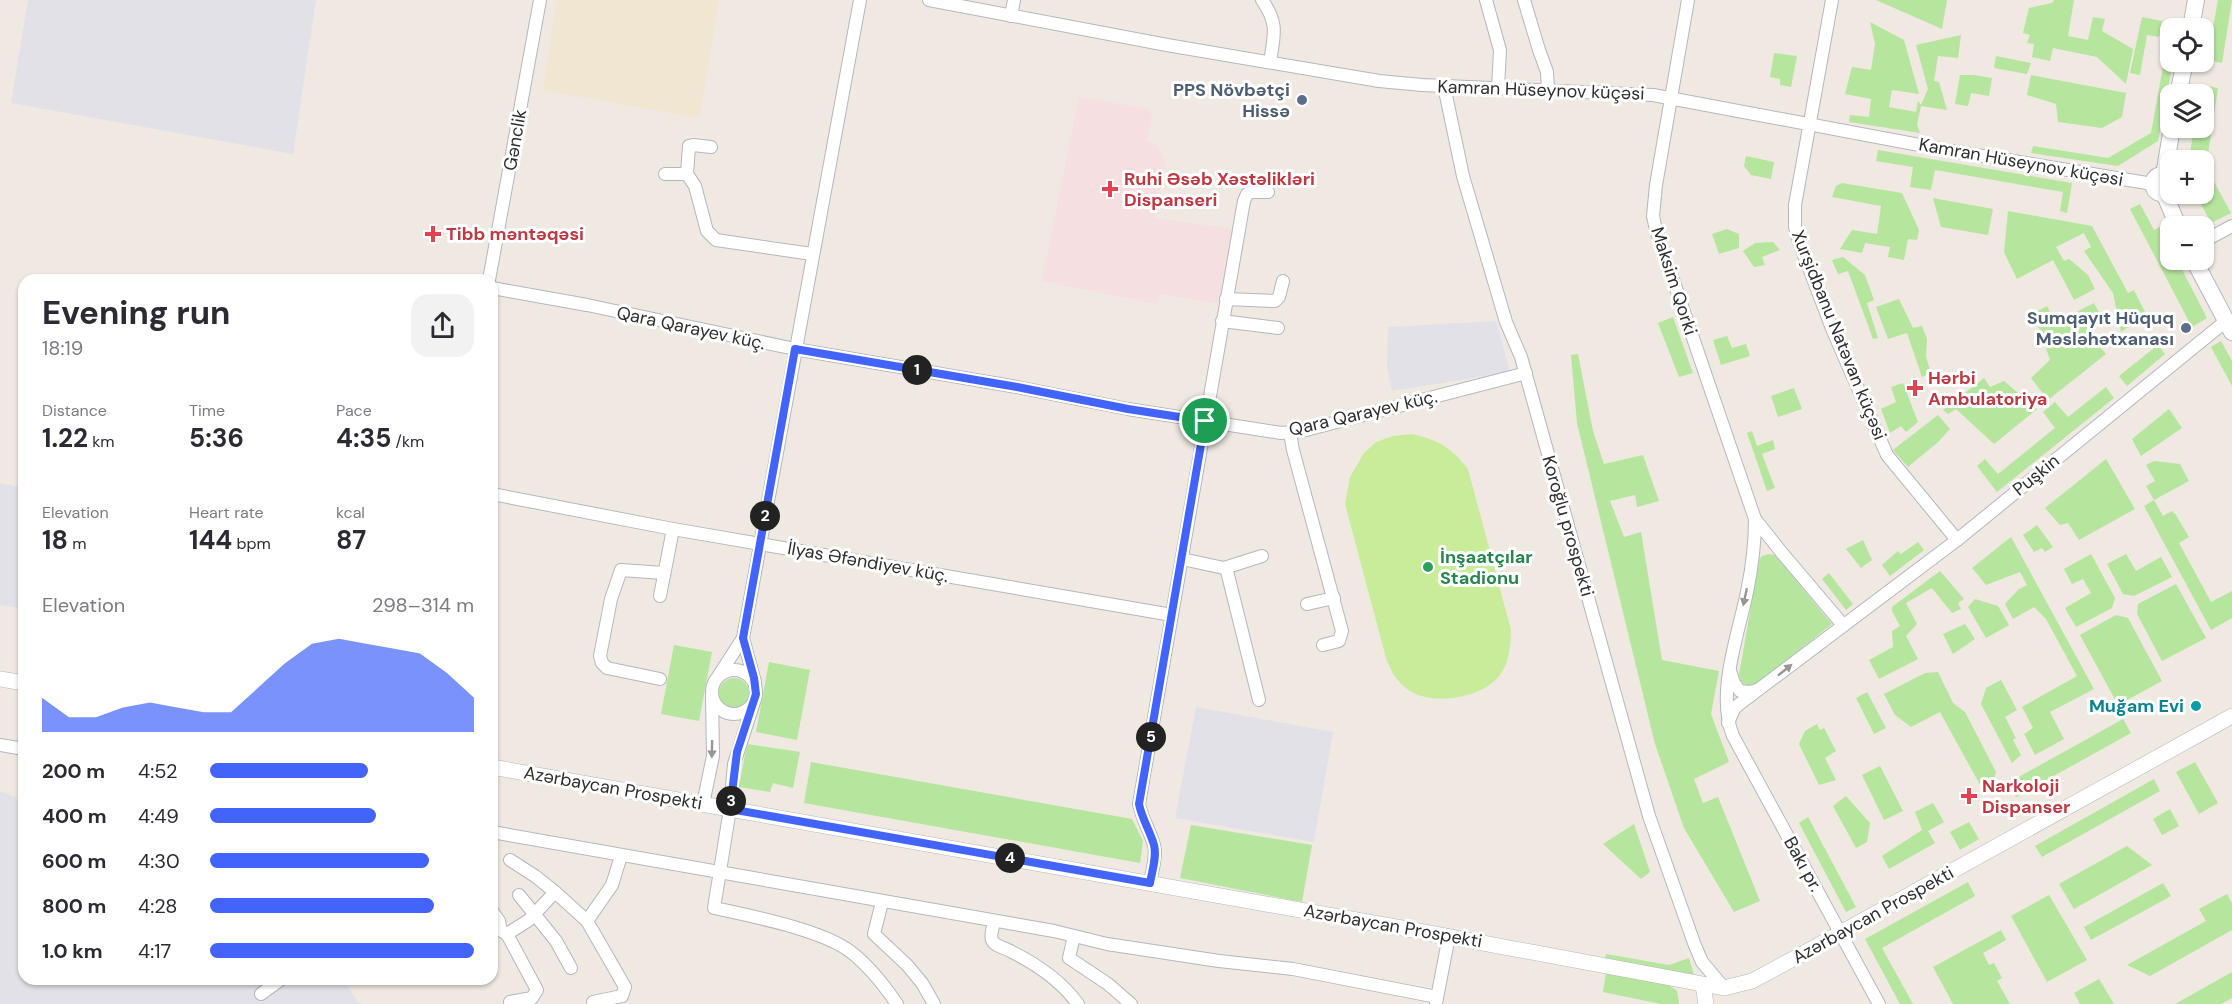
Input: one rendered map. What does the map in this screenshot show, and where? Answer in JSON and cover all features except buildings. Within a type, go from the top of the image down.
[{"type":"main road","points":[[2193,18],[2196,0]]},
{"type":"main road","points":[[2199,270],[2229,327]]},
{"type":"street","name":"Gənclik","points":[[490,274],[540,0]]},
{"type":"street","points":[[860,0],[743,638],[755,694],[737,752],[714,908],[808,932],[836,942],[868,969],[897,1004]]},
{"type":"street","name":"Kamran Hüseynov küçəsi","points":[[929,0],[1379,81],[1444,86],[1637,93],[1946,150],[2160,183]]},
{"type":"street","points":[[1011,16],[1014,0]]},
{"type":"street","points":[[1262,0],[1274,20],[1275,27],[1270,62]]},
{"type":"street","points":[[1486,0],[1500,50],[1498,88]]},
{"type":"street","points":[[1524,0],[1547,72],[1548,90]]},
{"type":"street","name":"Maksim Qorki","points":[[1688,0],[1653,202],[1656,230],[1755,519]]},
{"type":"street","name":"Xurşidbanu Natəvan küçəsi","points":[[1832,0],[1794,214],[1798,239],[1833,331],[1887,455],[1957,540]]},
{"type":"street","name":"Koroğlu prospekti","points":[[1444,86],[1463,176],[1506,322],[1526,373],[1649,816],[1678,903],[1702,962]]},
{"type":"street","points":[[687,174],[689,146],[711,147]]},
{"type":"street","points":[[665,174],[687,174],[692,179],[707,231],[716,240],[812,254]]},
{"type":"street","points":[[1150,883],[1155,856],[1154,845],[1141,817],[1139,804],[1222,321],[1247,194],[1268,192]]},
{"type":"street","points":[[2214,236],[2232,226]]},
{"type":"street","points":[[1226,299],[1275,301],[1279,297],[1283,280]]},
{"type":"street","name":"Qara Qarayev küç.","points":[[498,289],[795,349],[1017,387],[1128,409],[1290,433],[1526,373]]},
{"type":"street","points":[[1222,321],[1278,328]]},
{"type":"street","name":"Puşkin","points":[[1728,723],[1734,709],[1957,540],[2229,327]]},
{"type":"street","points":[[1290,433],[1342,631],[1339,641],[1323,645]]},
{"type":"street","name":"İlyas Əfəndiyev küç.","points":[[498,495],[673,529],[1172,615]]},
{"type":"street","points":[[1755,519],[1843,625]]},
{"type":"street","points":[[1728,723],[1726,692],[1752,563],[1755,519]]},
{"type":"street","points":[[660,596],[673,529]]},
{"type":"street","points":[[1752,563],[1763,549],[1769,548],[1782,553]]},
{"type":"street","points":[[1182,559],[1224,568],[1262,556]]},
{"type":"street","points":[[1224,568],[1229,576],[1259,700]]},
{"type":"street","points":[[660,679],[607,668],[600,656],[611,599],[621,570],[664,573]]},
{"type":"street","points":[[1307,604],[1334,598]]},
{"type":"street","points":[[703,804],[713,756],[712,693],[717,679],[743,638]]},
{"type":"street","points":[[1730,670],[1734,683],[1740,691],[1750,692],[1761,689]]},
{"type":"street","points":[[712,693],[718,707],[731,714],[746,711],[755,694],[748,676],[740,671],[729,671],[717,679]]},
{"type":"street","points":[[0,679],[18,682]]},
{"type":"street","name":"Azərbaycan Prospekti","points":[[498,768],[1449,936],[1703,985],[1724,996],[1737,986],[1758,978],[1841,933],[2232,716]]},
{"type":"street","name":"Bakı pr.","points":[[1728,723],[1879,1004]]},
{"type":"street","points":[[0,745],[18,748]]},
{"type":"street","points":[[498,833],[1137,949],[1293,969],[1437,1001],[1449,936]]},
{"type":"street","points":[[587,921],[612,885],[621,856]]},
{"type":"street","points":[[510,860],[536,876],[587,921],[625,987],[622,996],[593,1002]]},
{"type":"street","points":[[510,1002],[532,998],[537,990],[500,933],[534,914],[555,892]]},
{"type":"street","points":[[519,895],[556,941],[571,968]]},
{"type":"street","points":[[882,902],[874,929],[876,938],[907,965],[922,983],[934,1004]]},
{"type":"street","points":[[994,922],[992,940],[997,945],[1012,951],[1057,982],[1078,1004]]},
{"type":"street","points":[[1074,936],[1069,958],[1108,984],[1131,1004]]},
{"type":"street","points":[[1702,962],[1706,1004]]},
{"type":"street","points":[[1702,962],[1724,996]]},
{"type":"street","points":[[261,994],[273,985]]},
{"type":"shaded area","points":[[28,0],[316,0],[293,154],[11,103]]},
{"type":"shaded area","points":[[557,0],[719,0],[699,118],[543,90]]},
{"type":"shaded area","name":"Ruhi Əsəb Xəstəlikləri Dispanseri","points":[[1079,97],[1149,109],[1152,117],[1147,141],[1157,144],[1165,161],[1155,218],[1234,229],[1219,304],[1160,294],[1157,304],[1042,281]]},
{"type":"shaded area","points":[[1496,321],[1510,372],[1392,391],[1387,368],[1388,327]]},
{"type":"shaded area","points":[[0,483],[18,487],[18,608],[0,605]]},
{"type":"shaded area","points":[[1196,707],[1333,732],[1314,842],[1175,818]]},
{"type":"shaded area","points":[[0,791],[17,798],[18,803],[18,985],[347,985],[358,1003],[362,1004],[0,1004]]},
{"type":"green space","points":[[1876,0],[1947,0],[1942,29]]},
{"type":"green space","points":[[2054,0],[2074,0],[2068,36],[2088,40],[2093,17],[2105,19],[2102,31],[2133,49],[2126,84],[2097,57],[2053,48],[2050,61],[2032,57],[2034,44],[2027,43],[2030,35],[2023,33],[2029,8],[2052,3]]},
{"type":"green space","points":[[2218,0],[2232,0],[2222,63],[2214,61],[2214,22]]},
{"type":"green space","points":[[2142,17],[2160,21],[2159,37],[2147,35],[2140,75],[2130,73]]},
{"type":"green space","points":[[1870,22],[1904,40],[1919,94],[1892,90],[1889,107],[1916,112],[1918,101],[1921,105],[1928,89],[1916,45],[1961,35],[1958,58],[1938,56],[1934,81],[1939,82],[1947,110],[1921,106],[1917,125],[1920,133],[1849,122],[1850,115],[1869,117],[1871,99],[1845,94],[1852,67],[1871,70],[1875,44]]},
{"type":"green space","points":[[1774,53],[1797,56],[1791,87],[1780,85],[1780,79],[1770,77]]},
{"type":"green space","points":[[1996,56],[2031,63],[2027,74],[1994,68]]},
{"type":"green space","points":[[2162,72],[2171,72],[2169,84],[2160,84],[2158,141],[2118,166],[2031,153],[2033,146],[2108,158],[2151,133]]},
{"type":"green space","points":[[1960,75],[1992,78],[1989,96],[1971,93],[1968,106],[1955,104]]},
{"type":"green space","points":[[2031,75],[2126,93],[2122,117],[2102,128],[2058,122],[2056,104],[2027,95]]},
{"type":"green space","points":[[2214,87],[2218,88],[2214,114]]},
{"type":"green space","points":[[2192,138],[2210,138],[2209,150],[2191,150]]},
{"type":"green space","points":[[1878,150],[2072,183],[2067,213],[2060,211],[2063,192],[1935,170],[1931,190],[1910,187],[1913,167],[1876,161]]},
{"type":"green space","points":[[1746,156],[1774,162],[1771,179],[1751,175],[1744,166]]},
{"type":"green space","points":[[2214,182],[2231,213],[2214,222],[2214,216],[2207,216],[2201,204],[2214,204]]},
{"type":"green space","points":[[1842,183],[1902,193],[1919,230],[1917,240],[1908,239],[1904,260],[1888,257],[1890,247],[1865,243],[1862,253],[1840,249],[1852,230],[1877,234],[1881,206],[1832,197],[1836,186]]},
{"type":"green space","points":[[1933,198],[1993,209],[1988,235],[1941,227]]},
{"type":"green space","points":[[2140,204],[2154,230],[2160,227],[2160,266],[2130,209]]},
{"type":"green space","points":[[2008,211],[2092,226],[2128,293],[2134,290],[2146,314],[2121,332],[2113,293],[2084,251],[2091,247],[2084,233],[2056,247],[2064,261],[2069,259],[2088,275],[2095,289],[2074,300],[2053,260],[2017,279],[2004,252]]},
{"type":"green space","points":[[1727,229],[1739,234],[1739,248],[1719,254],[1712,234]]},
{"type":"green space","points":[[1773,242],[1780,250],[1762,257],[1765,265],[1754,267],[1743,251],[1755,243]]},
{"type":"green space","points":[[1843,257],[1865,275],[1874,300],[1867,303],[1878,338],[1873,339],[1848,271],[1838,274],[1832,260]]},
{"type":"green space","points":[[2162,270],[2182,270],[2207,318],[2192,327]]},
{"type":"green space","points":[[1899,299],[1913,328],[1922,326],[1927,339],[1926,357],[1931,373],[1922,377],[1907,333],[1888,339],[1876,307]]},
{"type":"green space","points":[[2094,303],[2102,318],[2088,333],[2106,354],[2048,400],[2031,378],[2050,360],[2034,313],[2047,306],[2055,323]]},
{"type":"green space","points":[[1673,317],[1693,373],[1679,377],[1658,323]]},
{"type":"green space","points":[[1727,336],[1732,348],[1746,344],[1750,356],[1721,365],[1713,340]]},
{"type":"green space","points":[[2221,341],[2232,361],[2232,386],[2211,347]]},
{"type":"green space","points":[[2158,345],[2165,354],[2127,386],[2119,376]]},
{"type":"green space","points":[[1578,354],[1593,431],[1604,464],[1643,455],[1659,501],[1637,507],[1635,495],[1610,501],[1624,537],[1641,532],[1662,660],[1719,671],[1711,714],[1729,762],[1694,779],[1703,803],[1718,797],[1760,901],[1734,912],[1684,828],[1655,744],[1577,423],[1571,355]]},
{"type":"green space","points":[[1984,378],[1990,387],[2004,381],[2037,409],[1994,444],[1956,409],[1948,414],[1943,410]]},
{"type":"green space","points":[[1903,383],[1918,422],[1906,432],[1901,426],[1890,433],[1881,409],[1896,402],[1891,387]]},
{"type":"green space","points":[[2106,387],[2114,398],[1997,492],[1977,466],[1985,459],[1998,474],[2055,428],[2043,412],[2055,402],[2068,417]]},
{"type":"green space","points":[[1794,388],[1802,409],[1778,417],[1771,396]]},
{"type":"green space","points":[[2169,409],[2182,428],[2141,456],[2132,439]]},
{"type":"green space","points":[[1938,415],[1950,429],[1908,467],[1893,450]]},
{"type":"green space","points":[[1752,431],[1757,446],[1773,440],[1775,449],[1762,454],[1775,488],[1767,491],[1747,433]]},
{"type":"green space","name":"İnşaatçılar Stadionu","points":[[1412,434],[1443,445],[1468,469],[1511,630],[1508,659],[1500,675],[1482,689],[1445,699],[1420,696],[1410,691],[1392,672],[1386,658],[1345,504],[1350,477],[1364,453],[1376,442],[1393,436]]},
{"type":"green space","points":[[2106,459],[2135,509],[2079,540],[2068,523],[2060,525],[2045,508]]},
{"type":"green space","points":[[2154,461],[2180,464],[2189,481],[2154,500],[2146,486],[2155,481],[2146,465]]},
{"type":"green space","points":[[2154,500],[2163,516],[2172,511],[2176,515],[2189,537],[2179,543],[2211,602],[2232,591],[2232,618],[2211,630],[2144,506]]},
{"type":"green space","points":[[2037,525],[2053,547],[2045,552],[2042,548],[2034,552],[2023,535]]},
{"type":"green space","points":[[2011,537],[2094,689],[2050,712],[2064,739],[2035,755],[2024,734],[2033,728],[2022,707],[2077,676],[2046,619],[2034,607],[2013,619],[2005,604],[2019,589],[2027,585],[2020,572],[1986,585],[1972,568]]},
{"type":"green space","points":[[1863,540],[1872,560],[1861,568],[1846,549]]},
{"type":"green space","points":[[1918,542],[1924,550],[1890,576],[1882,565],[1898,551],[1901,554]]},
{"type":"green space","points":[[2091,554],[2115,598],[2112,608],[2076,627],[2065,608],[2091,593],[2083,579],[2072,584],[2064,569]]},
{"type":"green space","points":[[2126,554],[2136,571],[2161,557],[2172,577],[2134,596],[2123,594],[2107,564]]},
{"type":"green space","points":[[1775,555],[1832,624],[1758,683],[1747,686],[1741,681],[1739,675],[1759,560],[1762,556]]},
{"type":"green space","points":[[1940,571],[1964,599],[1958,603],[1961,609],[1952,613],[1932,588],[1906,603],[1917,624],[1906,636],[1918,659],[1879,679],[1869,660],[1893,647],[1892,631],[1900,626],[1892,607]]},
{"type":"green space","points":[[1829,573],[1853,604],[1846,610],[1822,579]]},
{"type":"green space","points":[[2176,584],[2206,638],[2162,661],[2137,614],[2138,604]]},
{"type":"green space","points":[[1975,599],[1998,606],[2009,625],[1986,638],[1968,607]]},
{"type":"green space","points":[[2116,615],[2128,618],[2162,681],[2118,705],[2080,635]]},
{"type":"green space","points":[[1965,624],[1975,639],[1953,654],[1943,634]]},
{"type":"green space","points":[[674,645],[712,652],[699,721],[661,714]]},
{"type":"green space","points":[[769,662],[810,670],[797,740],[756,732]]},
{"type":"green space","points":[[1938,672],[1953,703],[1965,712],[1996,772],[1992,787],[1984,792],[1940,712],[1911,727],[1895,715],[1884,694],[1925,673]]},
{"type":"green space","points":[[734,678],[745,682],[749,693],[745,704],[734,708],[723,704],[719,693],[723,682]]},
{"type":"green space","points":[[2001,680],[2017,710],[2005,717],[2016,738],[2013,740],[2021,755],[2012,763],[1981,704],[1986,688]]},
{"type":"green space","points":[[1867,692],[1886,728],[1874,734],[1856,698]]},
{"type":"green space","points":[[2123,719],[2131,733],[2016,797],[2008,783]]},
{"type":"green space","points":[[1817,724],[1820,730],[1824,728],[1836,751],[1825,758],[1836,780],[1819,785],[1799,744],[1805,731]]},
{"type":"green space","points":[[747,744],[800,752],[793,788],[773,783],[770,792],[739,787]]},
{"type":"green space","points":[[811,762],[1132,819],[1143,841],[1140,863],[804,803]]},
{"type":"green space","points":[[2195,762],[2218,803],[2199,814],[2176,772]]},
{"type":"green space","points":[[1880,766],[1903,811],[1884,820],[1862,775]]},
{"type":"green space","points":[[2154,779],[2160,791],[2042,857],[2035,846]]},
{"type":"green space","points":[[1846,796],[1870,823],[1867,842],[1856,848],[1833,806]]},
{"type":"green space","points":[[1933,803],[1944,822],[1928,831],[1935,843],[1889,869],[1882,856],[1922,830],[1915,812]]},
{"type":"green space","points":[[2170,809],[2179,826],[2162,835],[2153,819]]},
{"type":"green space","points":[[1808,817],[1856,907],[1846,912],[1799,823]]},
{"type":"green space","points":[[1969,822],[1979,839],[1960,850],[1950,832]]},
{"type":"green space","points":[[1634,824],[1650,872],[1641,879],[1603,844]]},
{"type":"green space","points":[[1191,825],[1312,845],[1302,902],[1180,878]]},
{"type":"green space","points":[[2127,846],[2152,865],[2074,909],[2059,884]]},
{"type":"green space","points":[[1968,882],[1975,896],[1882,948],[1913,1004],[1900,1004],[1865,939]]},
{"type":"green space","points":[[2163,883],[2171,896],[2091,940],[2084,927]]},
{"type":"green space","points":[[2227,894],[2232,903],[2232,930],[2150,976],[2127,965],[2206,921],[2199,909]]},
{"type":"green space","points":[[2049,895],[2087,960],[2047,982],[2011,916]]},
{"type":"green space","points":[[2001,930],[2006,940],[1983,953],[1989,965],[1994,963],[2002,978],[1997,981],[2010,1004],[1953,1004],[1933,967]]},
{"type":"green space","points":[[1606,954],[1669,965],[1689,958],[1694,975],[1605,958]]},
{"type":"green space","points":[[2232,972],[2232,998],[2221,1004],[2175,1004]]},
{"type":"green space","points":[[1606,973],[1668,984],[1677,991],[1679,1004],[1661,1004],[1603,992]]},
{"type":"green space","points":[[2099,979],[2114,1004],[2080,1004],[2074,993]]},
{"type":"place","name":"PPS Növbətçi Hissə","points":[[1302,100]]},
{"type":"place","name":"Ruhi Əsəb Xəstəlikləri Dispanseri","points":[[1110,189]]},
{"type":"place","name":"Tibb məntəqəsi","points":[[433,234]]},
{"type":"place","name":"Sumqayıt Hüquq Məsləhətxanası","points":[[2186,328]]},
{"type":"place","name":"Hərbi Ambulatoriya","points":[[1915,388]]},
{"type":"place","name":"İnşaatçılar Stadionu","points":[[1428,567]]},
{"type":"place","name":"Muğam Evi","points":[[2196,706]]},
{"type":"place","name":"Narkoloji Dispanser","points":[[1969,796]]},
{"type":"route","points":[[795,349],[1205,421],[1139,804],[1141,817],[1154,845],[1155,856],[1150,883],[730,809],[734,764],[756,694],[743,638],[795,349]]}]
